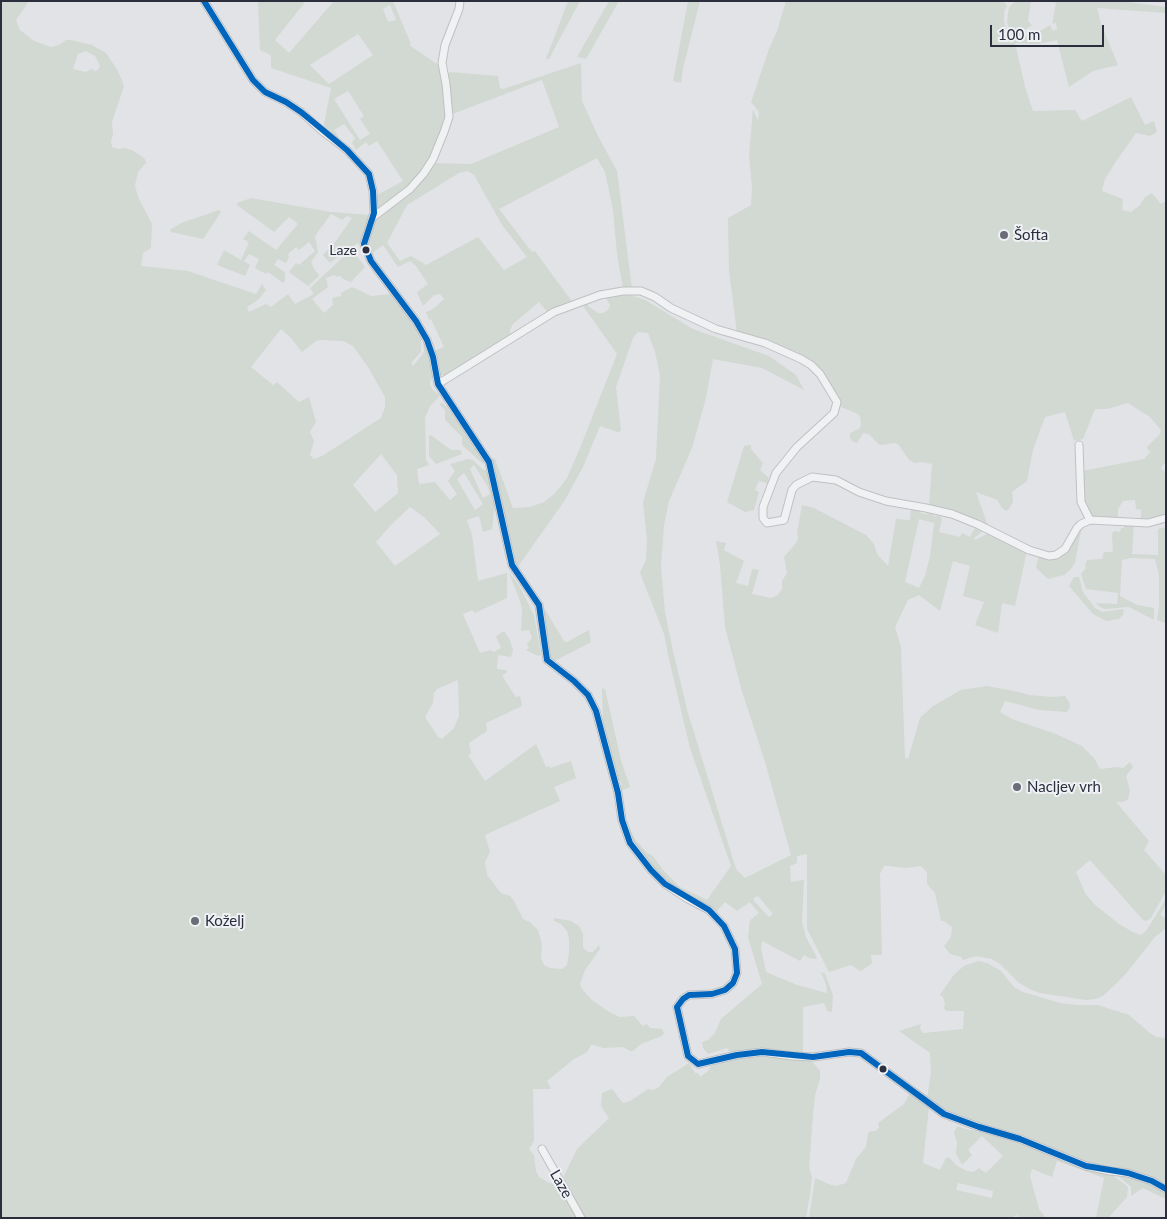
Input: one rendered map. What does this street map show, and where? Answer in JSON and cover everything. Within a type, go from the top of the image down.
[{"type":"street","points":[[204,1],[253,80],[265,92],[301,112],[347,150],[369,174],[374,191],[372,218],[364,244],[371,261],[416,321],[427,340],[433,357],[438,384],[490,462],[512,565],[539,605],[547,660],[574,680],[588,695],[596,711],[618,793],[622,820],[630,843],[651,870],[665,884],[709,910],[724,926],[735,949],[737,973],[733,983],[725,990],[712,994],[689,995],[677,1007],[688,1056],[698,1064],[737,1055],[762,1052],[813,1057],[849,1052],[861,1053],[944,1114],[980,1128],[1020,1139],[1086,1166],[1110,1172],[1128,1173],[1152,1181],[1166,1189]]},
{"type":"street","points":[[372,218],[410,189],[424,173],[433,159],[444,132],[449,117],[442,63],[444,45],[459,9],[460,1]]},
{"type":"street","points":[[438,384],[554,312],[600,295],[623,291],[641,291],[671,308],[716,329],[765,343],[811,365],[820,374],[837,402],[834,413],[797,447],[776,473],[763,507],[763,518],[767,523],[784,520],[792,490],[796,485],[812,477],[836,480],[859,492],[886,501],[952,514],[977,524],[1029,550],[1049,556],[1056,555],[1065,549],[1077,528],[1090,520],[1148,523],[1166,518]]},
{"type":"street","points":[[1079,445],[1081,502],[1090,520]]},
{"type":"street","name":"Laze","points":[[542,1150],[581,1218]]},
{"type":"shaded area","points":[[1,1],[29,1],[16,20],[20,30],[34,41],[51,47],[59,45],[66,40],[92,45],[106,53],[118,71],[124,86],[112,122],[112,147],[132,150],[145,159],[146,163],[138,172],[135,185],[138,197],[152,224],[151,248],[143,253],[141,266],[188,271],[256,294],[262,284],[266,290],[258,300],[247,307],[249,312],[266,304],[271,307],[288,294],[295,304],[314,294],[310,288],[342,258],[351,253],[356,255],[365,267],[351,282],[335,275],[326,278],[328,287],[312,299],[324,313],[333,305],[332,298],[341,296],[341,293],[352,287],[371,296],[391,294],[421,332],[421,352],[411,363],[413,366],[424,351],[423,338],[426,341],[434,376],[430,381],[430,385],[440,396],[430,406],[425,418],[426,459],[429,465],[417,469],[419,484],[435,482],[450,500],[457,494],[448,481],[455,471],[450,464],[468,459],[473,460],[482,469],[488,471],[495,504],[492,529],[483,532],[479,516],[467,520],[472,535],[478,581],[507,573],[507,598],[475,613],[472,610],[463,614],[480,653],[490,650],[494,652],[501,648],[496,636],[504,631],[510,640],[513,650],[511,657],[498,655],[497,669],[506,670],[507,672],[502,676],[516,697],[520,696],[522,706],[486,723],[487,731],[469,743],[471,754],[468,755],[485,781],[536,744],[546,767],[549,766],[550,768],[571,761],[576,778],[554,787],[560,801],[485,835],[490,852],[485,862],[487,875],[501,893],[510,896],[523,919],[530,922],[538,930],[542,945],[541,958],[544,965],[550,968],[562,969],[567,965],[569,939],[567,931],[561,924],[554,921],[554,918],[571,921],[579,926],[583,934],[583,948],[588,952],[593,952],[599,945],[600,949],[585,970],[580,984],[582,989],[592,1000],[609,1012],[620,1017],[634,1016],[643,1026],[647,1024],[650,1028],[662,1029],[664,1033],[662,1036],[641,1044],[633,1051],[623,1047],[603,1048],[591,1045],[587,1052],[574,1059],[547,1081],[551,1089],[533,1089],[534,1141],[529,1149],[534,1155],[536,1171],[539,1177],[555,1184],[562,1180],[577,1149],[609,1118],[601,1106],[602,1093],[612,1089],[623,1103],[630,1101],[648,1089],[654,1090],[659,1087],[667,1077],[689,1063],[700,1077],[711,1066],[741,1057],[776,1057],[812,1061],[820,1071],[820,1079],[815,1095],[809,1167],[812,1177],[806,1218],[1,1218]],"holes":[[[86,51],[95,56],[100,66],[98,70],[91,69],[86,72],[73,69],[78,54]],[[281,329],[302,352],[316,341],[343,341],[353,346],[368,367],[385,397],[385,407],[381,418],[322,456],[314,459],[310,455],[314,441],[310,432],[316,422],[309,397],[299,402],[277,382],[273,385],[251,367]],[[381,454],[397,475],[398,493],[375,512],[353,485]],[[474,465],[488,487],[490,494],[483,498],[470,469]],[[464,473],[483,504],[475,510],[457,479]],[[410,507],[424,517],[440,534],[395,566],[376,542]],[[458,680],[459,716],[454,728],[442,739],[438,737],[425,717],[433,703],[434,693],[437,689]]]},
{"type":"shaded area","points":[[258,1],[306,1],[275,40],[289,53],[334,1],[393,1],[411,44],[409,45],[440,66],[447,110],[439,142],[416,181],[379,209],[377,206],[377,195],[403,181],[377,141],[369,146],[366,142],[356,150],[352,143],[355,138],[344,124],[334,130],[342,142],[323,129],[331,88],[271,68],[271,55],[260,50]],"holes":[[[390,5],[396,20],[388,22],[383,9]],[[358,34],[373,55],[329,84],[310,65]],[[348,91],[364,116],[360,119],[370,134],[360,140],[334,99]]]},
{"type":"shaded area","points":[[568,1],[580,1],[549,59],[546,59]]},
{"type":"shaded area","points":[[609,1],[619,1],[586,59],[577,57]]},
{"type":"shaded area","points":[[688,1],[700,1],[681,83],[673,81]]},
{"type":"shaded area","points":[[786,1],[1003,1],[1007,6],[1004,12],[1004,22],[1011,43],[1014,41],[1007,22],[1009,7],[1016,1],[1031,1],[1028,21],[1032,25],[1023,31],[1028,38],[1050,25],[1053,31],[1057,29],[1056,23],[1052,24],[1056,3],[1050,1],[1119,1],[1166,7],[1166,13],[1097,8],[1101,24],[1118,65],[1093,71],[1069,87],[1057,40],[1037,44],[1015,43],[1025,87],[1033,111],[1075,110],[1082,121],[1131,97],[1145,125],[1154,121],[1157,132],[1150,136],[1136,133],[1105,179],[1102,191],[1123,199],[1122,210],[1131,212],[1140,205],[1145,197],[1152,193],[1161,204],[1166,201],[1166,461],[1161,468],[1166,473],[1166,515],[1141,521],[1141,510],[1136,509],[1135,500],[1123,501],[1118,509],[1116,520],[1093,516],[1083,507],[1082,471],[1144,459],[1151,451],[1147,447],[1160,434],[1161,430],[1150,417],[1128,403],[1107,409],[1095,409],[1083,439],[1074,441],[1065,412],[1045,417],[1033,450],[1027,481],[1012,492],[1013,502],[1009,509],[1006,511],[997,500],[976,492],[989,529],[957,512],[929,505],[932,464],[915,463],[909,460],[898,444],[878,444],[869,434],[863,433],[857,443],[853,442],[850,438],[850,433],[859,429],[861,425],[860,416],[836,405],[806,363],[737,333],[729,271],[728,218],[751,205],[752,188],[749,155],[753,109],[758,121],[759,112],[751,102]]},
{"type":"shaded area","points":[[581,63],[582,101],[617,171],[632,289],[623,289],[617,254],[613,210],[605,172],[597,158],[499,209],[532,252],[535,251],[573,303],[548,313],[539,302],[513,324],[510,330],[511,336],[446,375],[440,375],[434,351],[444,347],[426,312],[433,309],[444,299],[440,294],[434,295],[423,306],[417,292],[428,284],[416,266],[410,261],[398,267],[383,245],[371,254],[369,241],[375,219],[434,163],[471,164],[559,127],[542,80],[450,115],[447,74],[450,72],[498,76],[500,88],[503,89]],"holes":[[[468,171],[474,175],[502,225],[527,257],[504,270],[478,237],[426,265],[411,256],[400,261],[387,243],[407,205],[459,173]]]},
{"type":"shaded area","points":[[251,198],[331,212],[369,215],[369,219],[360,242],[330,263],[323,255],[336,241],[352,218],[347,216],[342,220],[331,214],[315,236],[318,252],[311,262],[319,275],[318,277],[308,286],[289,272],[296,263],[299,265],[315,251],[309,242],[299,250],[296,247],[288,254],[289,257],[286,263],[278,259],[274,265],[285,272],[285,281],[283,283],[268,272],[266,274],[255,268],[259,259],[249,254],[244,261],[250,265],[245,276],[217,265],[224,250],[241,260],[249,242],[243,239],[249,231],[276,250],[298,224],[289,217],[274,232],[237,205],[237,203]]},
{"type":"shaded area","points":[[219,210],[221,212],[203,239],[171,232],[170,230],[181,223]]},
{"type":"shaded area","points":[[617,293],[645,300],[693,329],[769,356],[796,375],[804,390],[762,368],[713,359],[706,398],[692,448],[669,501],[664,525],[661,566],[665,612],[673,651],[688,713],[736,869],[745,878],[791,855],[765,762],[741,688],[725,627],[716,541],[726,543],[724,550],[744,561],[736,583],[748,586],[752,569],[759,570],[752,594],[771,598],[778,595],[782,589],[782,581],[787,573],[784,557],[798,538],[797,533],[802,505],[814,508],[866,535],[874,544],[877,554],[888,566],[896,519],[910,520],[911,509],[918,509],[921,513],[933,513],[934,516],[940,516],[942,519],[939,532],[960,537],[962,533],[970,537],[976,526],[984,530],[974,538],[975,540],[991,534],[1027,551],[1015,606],[1002,603],[998,633],[975,625],[984,602],[963,596],[970,566],[953,561],[940,611],[919,595],[908,600],[895,627],[901,647],[905,758],[908,759],[920,718],[933,706],[961,690],[987,686],[1030,695],[1065,696],[1070,707],[1067,712],[1039,710],[1005,701],[1000,712],[1012,719],[1056,734],[1082,746],[1094,758],[1100,769],[1123,768],[1130,762],[1133,767],[1126,776],[1130,791],[1128,799],[1123,802],[1116,802],[1149,841],[1144,850],[1166,875],[1166,891],[1151,918],[1146,921],[1143,920],[1090,860],[1076,872],[1085,893],[1094,904],[1119,924],[1141,935],[1146,931],[1166,899],[1166,905],[1160,915],[1166,918],[1166,928],[1155,937],[1124,976],[1103,996],[1086,1000],[1040,993],[1018,982],[1000,964],[992,959],[976,956],[963,960],[961,957],[950,954],[944,946],[951,937],[952,927],[941,921],[935,893],[927,884],[927,873],[920,866],[906,868],[884,866],[880,874],[882,955],[871,955],[872,963],[860,971],[851,965],[829,972],[807,929],[807,854],[797,856],[797,863],[790,866],[791,882],[804,880],[802,922],[806,937],[817,958],[809,958],[804,955],[800,961],[762,941],[761,948],[766,972],[797,985],[827,993],[826,984],[821,972],[825,974],[833,995],[832,1012],[827,1011],[824,1003],[803,1007],[803,1055],[731,1054],[727,1048],[708,1054],[703,1048],[702,1042],[708,1040],[715,1033],[721,1019],[762,984],[748,937],[750,920],[759,913],[750,902],[737,911],[725,902],[715,913],[662,879],[634,844],[628,829],[630,829],[635,839],[647,853],[653,856],[663,870],[680,887],[707,900],[731,866],[690,748],[664,634],[640,573],[646,560],[647,540],[643,502],[656,459],[660,375],[655,352],[648,333],[638,332],[633,338],[616,387],[621,431],[617,432],[600,426],[583,467],[565,500],[517,568],[491,458],[495,459],[513,508],[530,507],[544,502],[553,495],[567,478],[617,354],[581,303],[586,301],[589,307],[598,313],[603,313],[608,310],[610,305],[604,295]],"holes":[[[919,519],[934,523],[930,556],[925,576],[919,588],[905,582]],[[758,896],[773,914],[769,917],[754,901],[754,898]]]},
{"type":"shaded area","points":[[441,402],[447,407],[487,463],[482,463],[462,445],[462,437],[445,420],[445,410],[440,405]]},
{"type":"shaded area","points":[[431,435],[451,450],[460,450],[462,454],[436,464],[429,456],[429,436]]},
{"type":"shaded area","points":[[751,445],[751,449],[763,463],[760,470],[768,477],[769,484],[759,481],[755,490],[759,492],[754,510],[745,512],[727,502],[744,446]]},
{"type":"shaded area","points":[[1125,524],[1134,524],[1132,554],[1158,555],[1158,529],[1166,527],[1166,623],[1157,620],[1159,575],[1155,559],[1132,558],[1122,560],[1120,596],[1137,605],[1154,608],[1154,620],[1129,607],[1105,609],[1100,607],[1095,603],[1117,604],[1118,593],[1086,589],[1081,574],[1086,568],[1087,560],[1102,559],[1104,552],[1113,552],[1112,534],[1114,531],[1120,532]]},
{"type":"shaded area","points":[[1082,526],[1075,563],[1064,575],[1048,579],[1036,568],[1039,555],[1057,557]]},
{"type":"shaded area","points":[[509,573],[519,585],[534,615],[541,655],[538,656],[526,650],[529,648],[527,644],[532,638],[529,630],[521,631],[522,608]]},
{"type":"shaded area","points":[[1074,577],[1079,577],[1083,592],[1095,608],[1102,612],[1124,609],[1123,615],[1119,619],[1106,621],[1093,614],[1069,586]]},
{"type":"shaded area","points":[[542,608],[544,608],[564,641],[567,642],[589,630],[591,642],[553,662],[549,654]]},
{"type":"shaded area","points":[[602,688],[605,689],[621,760],[630,787],[620,791],[619,786],[622,785],[620,780],[617,780],[603,721]]},
{"type":"shaded area","points":[[978,961],[987,963],[1001,971],[1014,987],[1023,992],[1060,1003],[1098,1005],[1129,1015],[1151,1034],[1166,1038],[1166,1188],[1094,1166],[1023,1135],[961,1118],[948,1113],[927,1099],[931,1072],[930,1053],[899,1031],[921,1024],[920,1029],[923,1033],[963,1029],[964,1011],[946,1011],[943,997],[940,995],[959,970]]},
{"type":"shaded area","points":[[910,1093],[929,1107],[923,1163],[940,1170],[946,1158],[949,1157],[956,1165],[967,1171],[973,1172],[979,1168],[986,1173],[1003,1156],[982,1136],[968,1150],[972,1155],[962,1165],[956,1154],[957,1142],[954,1133],[957,1126],[1012,1139],[1086,1168],[1110,1173],[1128,1187],[1127,1197],[1108,1218],[1096,1218],[1104,1178],[1057,1161],[1052,1177],[1032,1169],[1030,1176],[1039,1209],[1046,1218],[1021,1218],[1017,1215],[1010,1218],[809,1218],[815,1178],[836,1186],[846,1183],[856,1159],[866,1147],[868,1133],[876,1131],[879,1127],[878,1123],[904,1104]],"holes":[[[958,1183],[993,1191],[992,1198],[956,1190]]]},
{"type":"shaded area","points":[[1117,1173],[1151,1185],[1166,1194],[1166,1199],[1143,1188],[1131,1196],[1131,1187]]},
{"type":"transit line","points":[[204,1],[253,80],[265,92],[301,112],[347,150],[369,174],[373,191],[374,213],[364,244],[371,261],[416,321],[427,340],[433,357],[438,384],[489,462],[512,565],[539,605],[547,660],[574,681],[588,695],[596,711],[618,793],[622,820],[630,843],[651,870],[665,884],[709,910],[724,926],[735,949],[737,973],[733,983],[725,990],[712,994],[689,995],[677,1007],[688,1056],[698,1064],[737,1055],[762,1052],[813,1057],[849,1052],[861,1053],[944,1114],[1020,1139],[1086,1166],[1128,1173],[1152,1181],[1166,1189]]},
{"type":"place","name":"Šofta","points":[[1004,235]]},
{"type":"place","name":"Laze","points":[[366,250]]},
{"type":"place","name":"Nacljev vrh","points":[[1017,787]]},
{"type":"place","name":"Koželj","points":[[195,921]]}]
